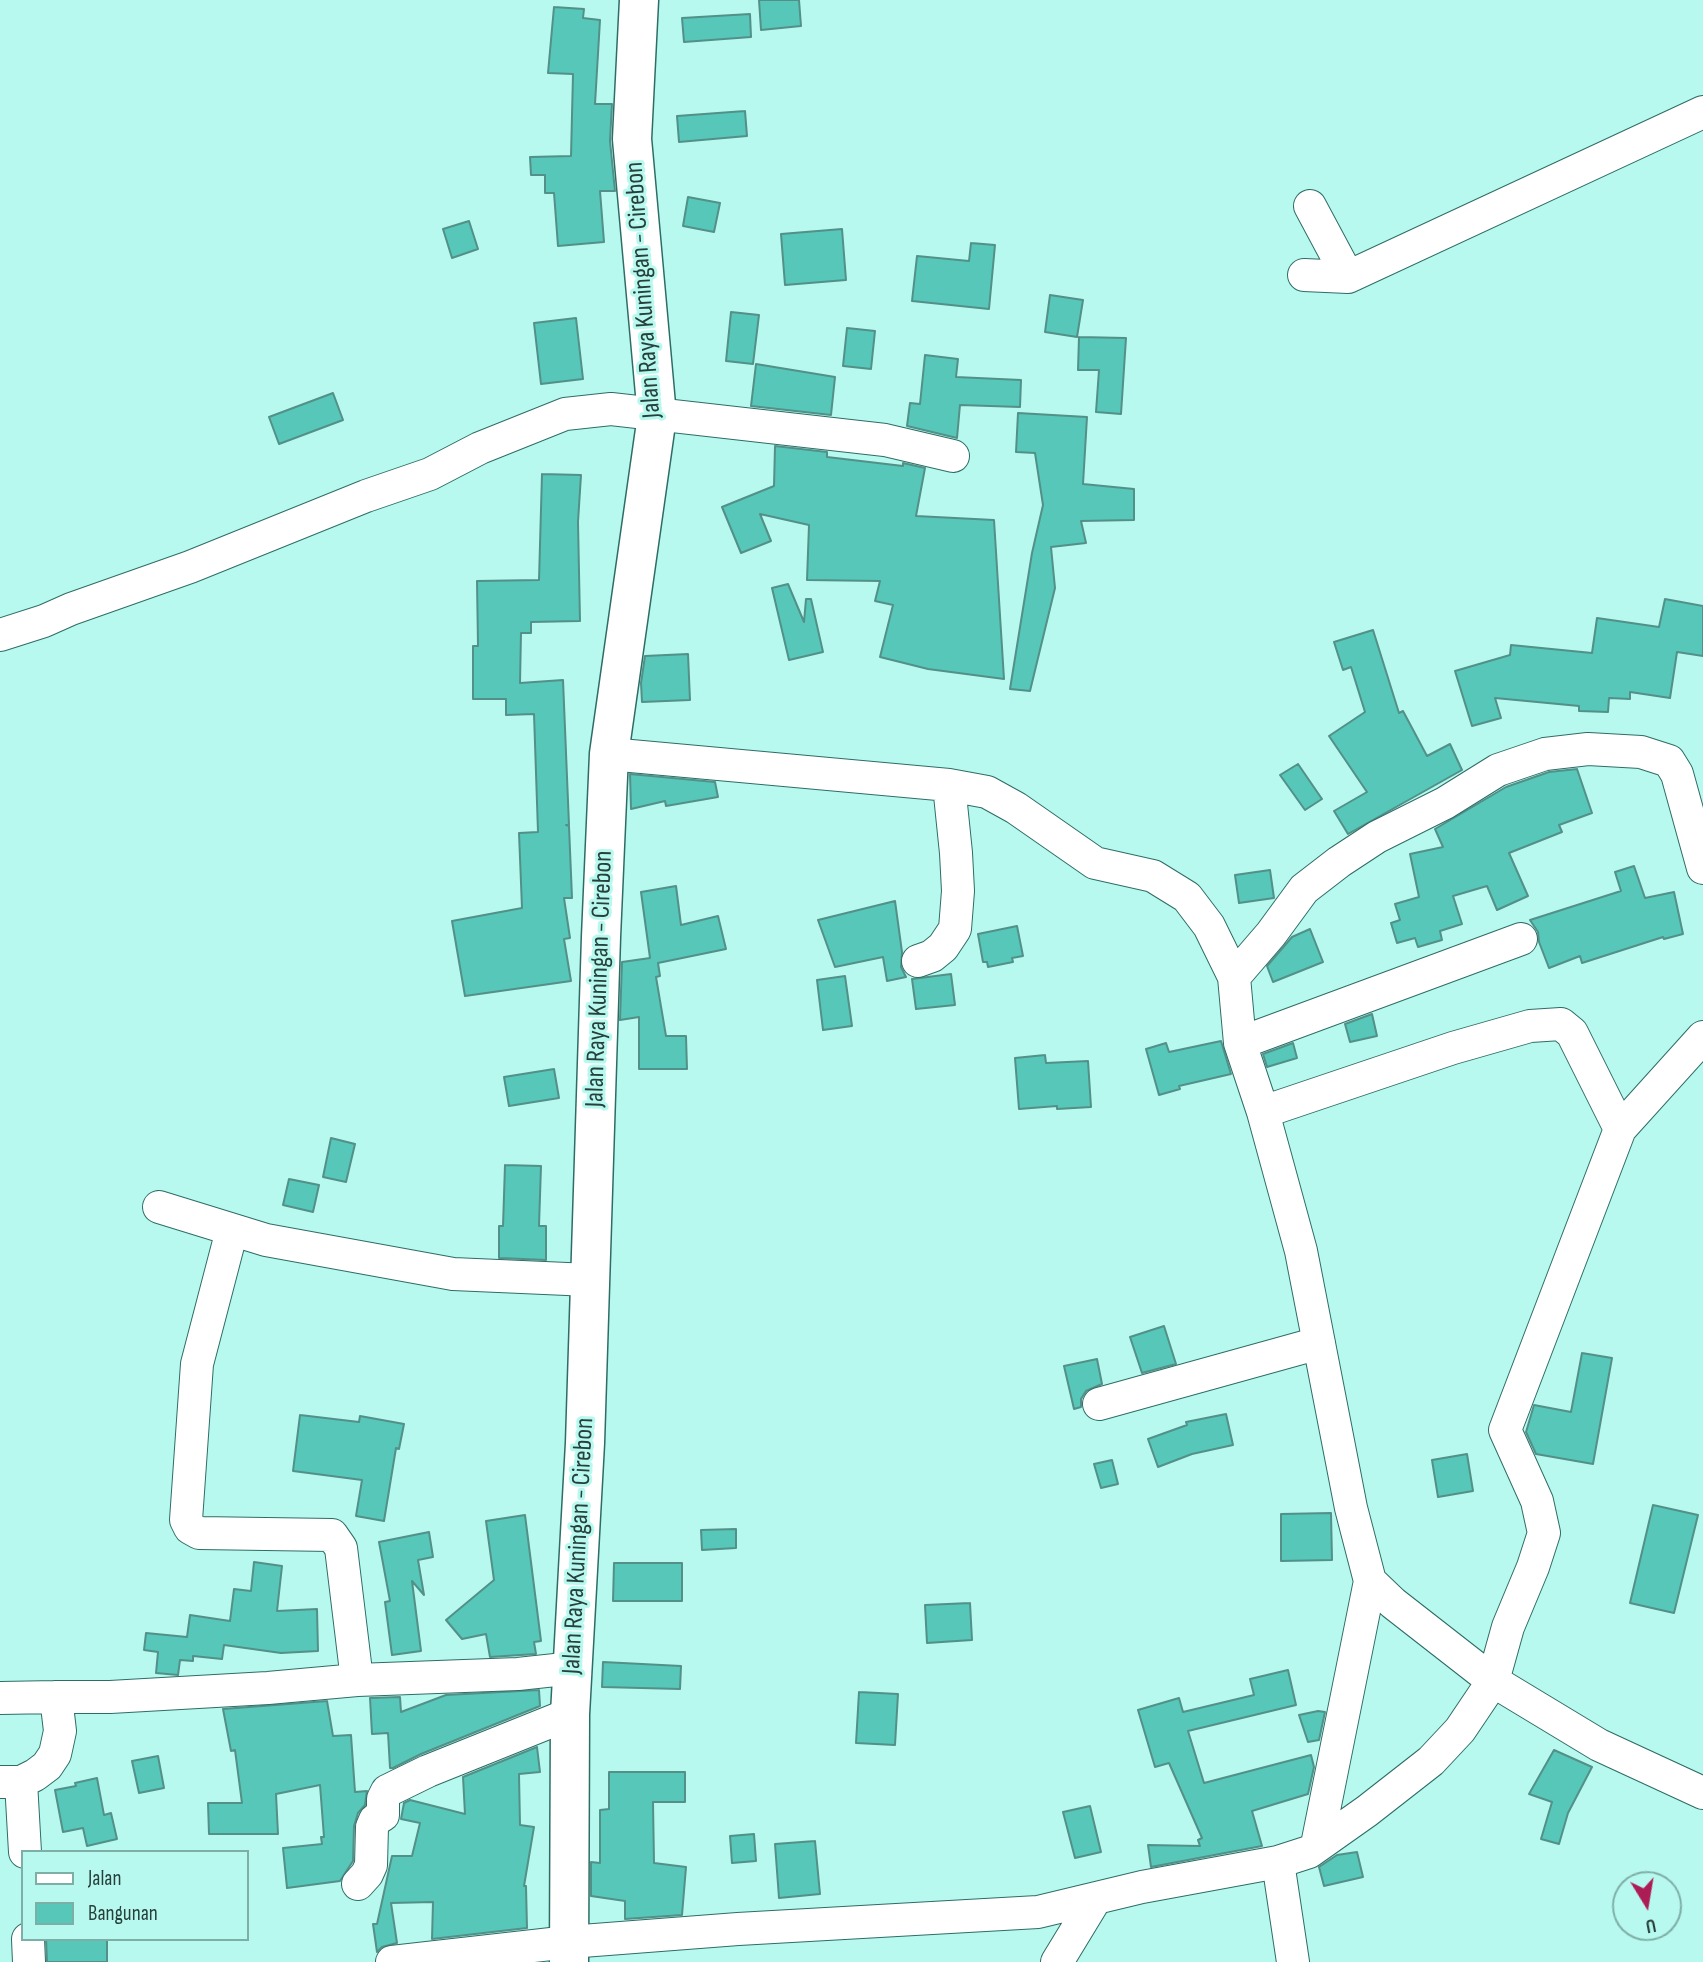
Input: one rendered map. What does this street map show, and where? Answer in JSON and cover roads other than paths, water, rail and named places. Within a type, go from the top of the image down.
[{"type":"highway","name":"Jalan Raya Kuningan - Cirebon","points":[[569,1952],[570,1721],[585,1443],[609,754],[657,415],[632,139],[639,0]]},
{"type":"street","points":[[1304,275],[1348,277],[1703,112]]},
{"type":"street","points":[[1310,206],[1348,277]]},
{"type":"street","points":[[0,635],[190,567],[366,496],[430,474],[480,448],[565,414],[611,409],[885,440],[953,456]]},
{"type":"street","points":[[1234,977],[1271,934],[1304,889],[1339,862],[1377,837],[1445,803],[1498,770],[1545,754],[1588,748],[1641,752],[1669,761],[1677,774],[1703,868]]},
{"type":"street","points":[[609,754],[949,785],[987,792],[1016,808],[1095,863],[1153,876],[1187,897],[1209,926],[1234,977],[1240,1043],[1263,1112],[1301,1251],[1351,1508],[1370,1581],[1317,1845]]},
{"type":"street","points":[[918,961],[932,956],[943,947],[955,929],[957,853],[949,785]]},
{"type":"street","points":[[1240,1043],[1521,939]]},
{"type":"street","points":[[1263,1112],[1453,1048],[1530,1026],[1560,1024],[1572,1033],[1620,1129]]},
{"type":"street","points":[[392,1962],[569,1952],[751,1928],[1038,1912],[1142,1887],[1278,1862],[1309,1852],[1431,1761],[1460,1730],[1493,1681],[1508,1627],[1544,1533],[1536,1501],[1505,1430],[1620,1129],[1703,1037]]},
{"type":"street","points":[[159,1207],[266,1240],[453,1274],[590,1280]]},
{"type":"street","points":[[232,1230],[197,1364],[186,1520],[190,1528],[199,1532],[332,1535],[341,1548],[357,1680]]},
{"type":"street","points":[[1099,1404],[1319,1343]]},
{"type":"street","points":[[1370,1581],[1393,1603],[1493,1681],[1599,1745],[1703,1793]]},
{"type":"street","points":[[0,1698],[110,1698],[357,1680],[518,1674],[574,1668]]},
{"type":"street","points":[[25,1850],[11,1782],[35,1775],[47,1766],[55,1754],[60,1731],[56,1698]]},
{"type":"street","points":[[358,1884],[371,1865],[372,1827],[375,1820],[383,1815],[383,1798],[390,1788],[570,1721]]},
{"type":"street","points":[[1278,1862],[1293,1962]]},
{"type":"street","points":[[1057,1962],[1096,1898]]},
{"type":"street","points":[[29,1941],[29,1962]]}]
